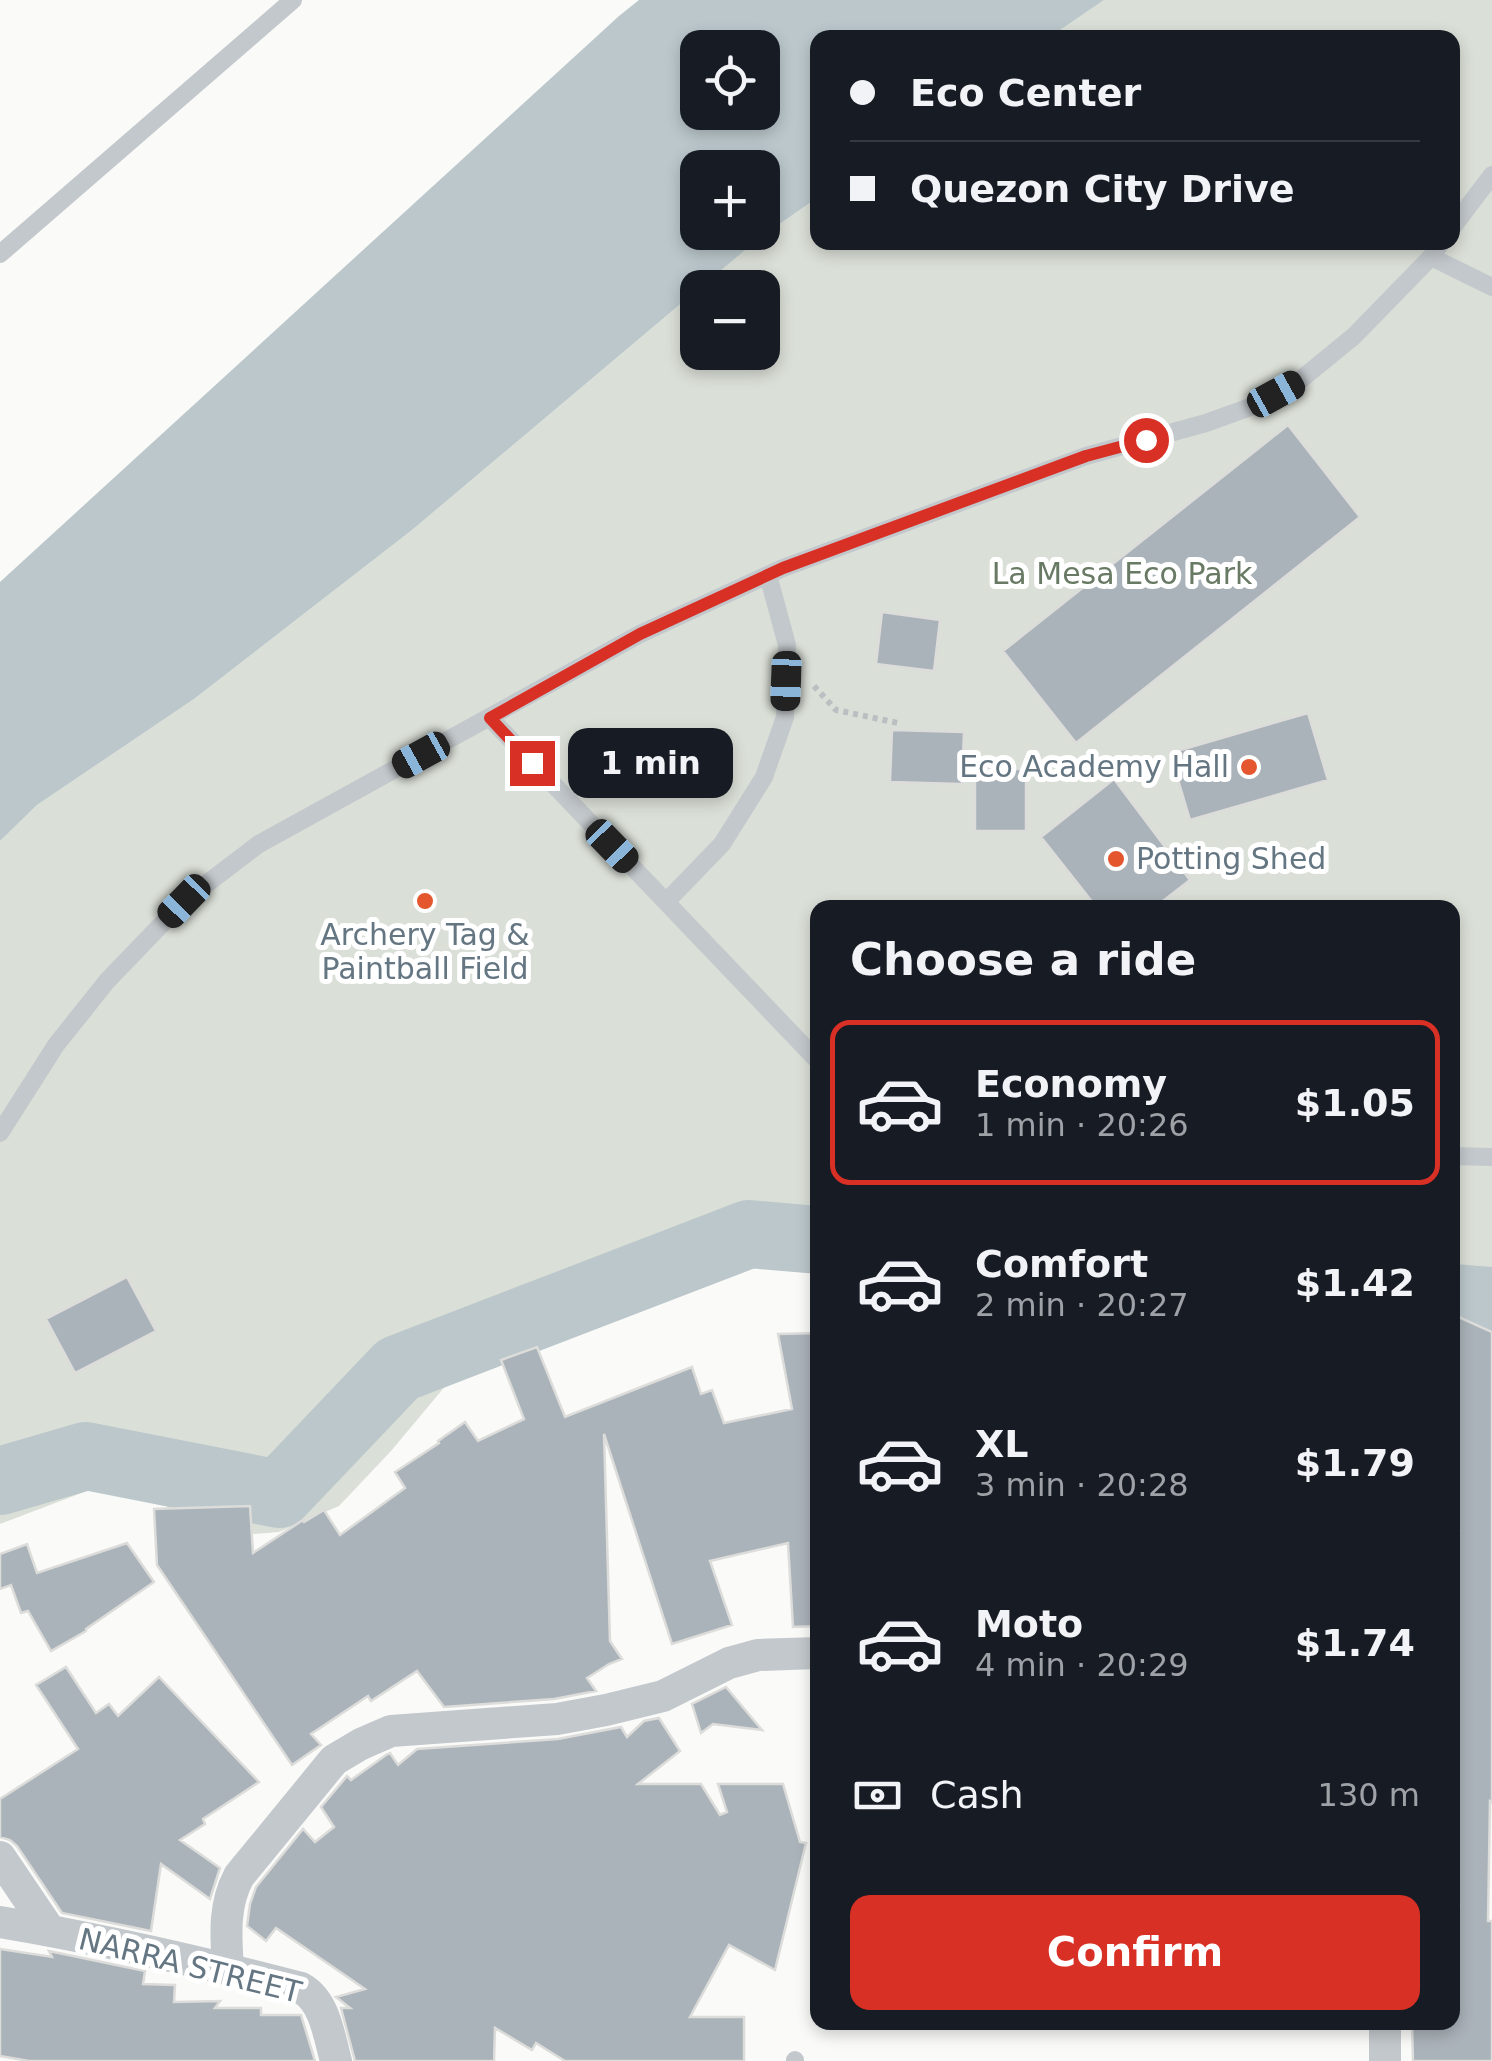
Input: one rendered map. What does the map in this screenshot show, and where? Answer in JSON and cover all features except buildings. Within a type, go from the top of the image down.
[{"type":"street","points":[[228,1969],[227,1911],[239,1876],[334,1760],[361,1744],[391,1731],[557,1718],[606,1710],[662,1696],[729,1664],[758,1655],[810,1653]]},
{"type":"street","points":[[0,1857],[50,1930]]},
{"type":"street","name":"NARRA STREET","points":[[0,1922],[302,1988],[318,2002],[336,2061]]},
{"type":"street","points":[[1384,2030],[1384,2061]]},
{"type":"lane","points":[[0,254],[293,0]]},
{"type":"lane","points":[[1460,218],[1492,176]]},
{"type":"lane","points":[[0,1132],[56,1045],[107,981],[184,901],[259,844],[640,634],[768,576],[1086,456],[1253,406],[1299,381],[1354,336],[1436,250],[1492,286]]},
{"type":"lane","points":[[666,902],[722,844],[764,777],[785,717],[787,645],[768,576]]},
{"type":"lane","points":[[490,718],[810,1053]]},
{"type":"lane","points":[[1460,1156],[1492,1158]]},
{"type":"path","points":[[811,672],[815,689],[836,710],[898,723]]},
{"type":"green space","name":"La Mesa Eco Park","points":[[1104,0],[1492,0],[1492,1301],[1460,1299],[1460,900],[810,900],[810,1239],[749,1234],[606,1322],[457,1372],[339,1506],[279,1532],[189,1539],[142,1470],[0,1524],[0,841],[37,805],[194,699],[412,530],[680,304],[680,370],[780,370],[780,270],[721,270],[745,250],[780,250],[780,224],[810,203],[810,250],[1460,250],[1460,30],[1060,30]]},
{"type":"shaded area","points":[[639,0],[1104,0],[1060,30],[810,30],[810,203],[780,224],[780,150],[680,150],[680,250],[745,250],[721,270],[680,270],[680,304],[412,530],[194,699],[37,805],[0,841],[0,582]]},
{"type":"waterway","points":[[0,1481],[86,1456],[279,1494],[398,1369],[749,1234],[810,1239]]},
{"type":"waterway","points":[[1460,1299],[1492,1301]]},
{"type":"place","name":"Eco Academy Hall","points":[[1249,767]]},
{"type":"place","name":"Potting Shed","points":[[1116,859]]},
{"type":"place","name":"Archery Tag & Paintball Field","points":[[425,901]]},
{"type":"route","points":[[532,763],[490,718],[640,634],[798,563],[1086,456],[1146,440]]}]
